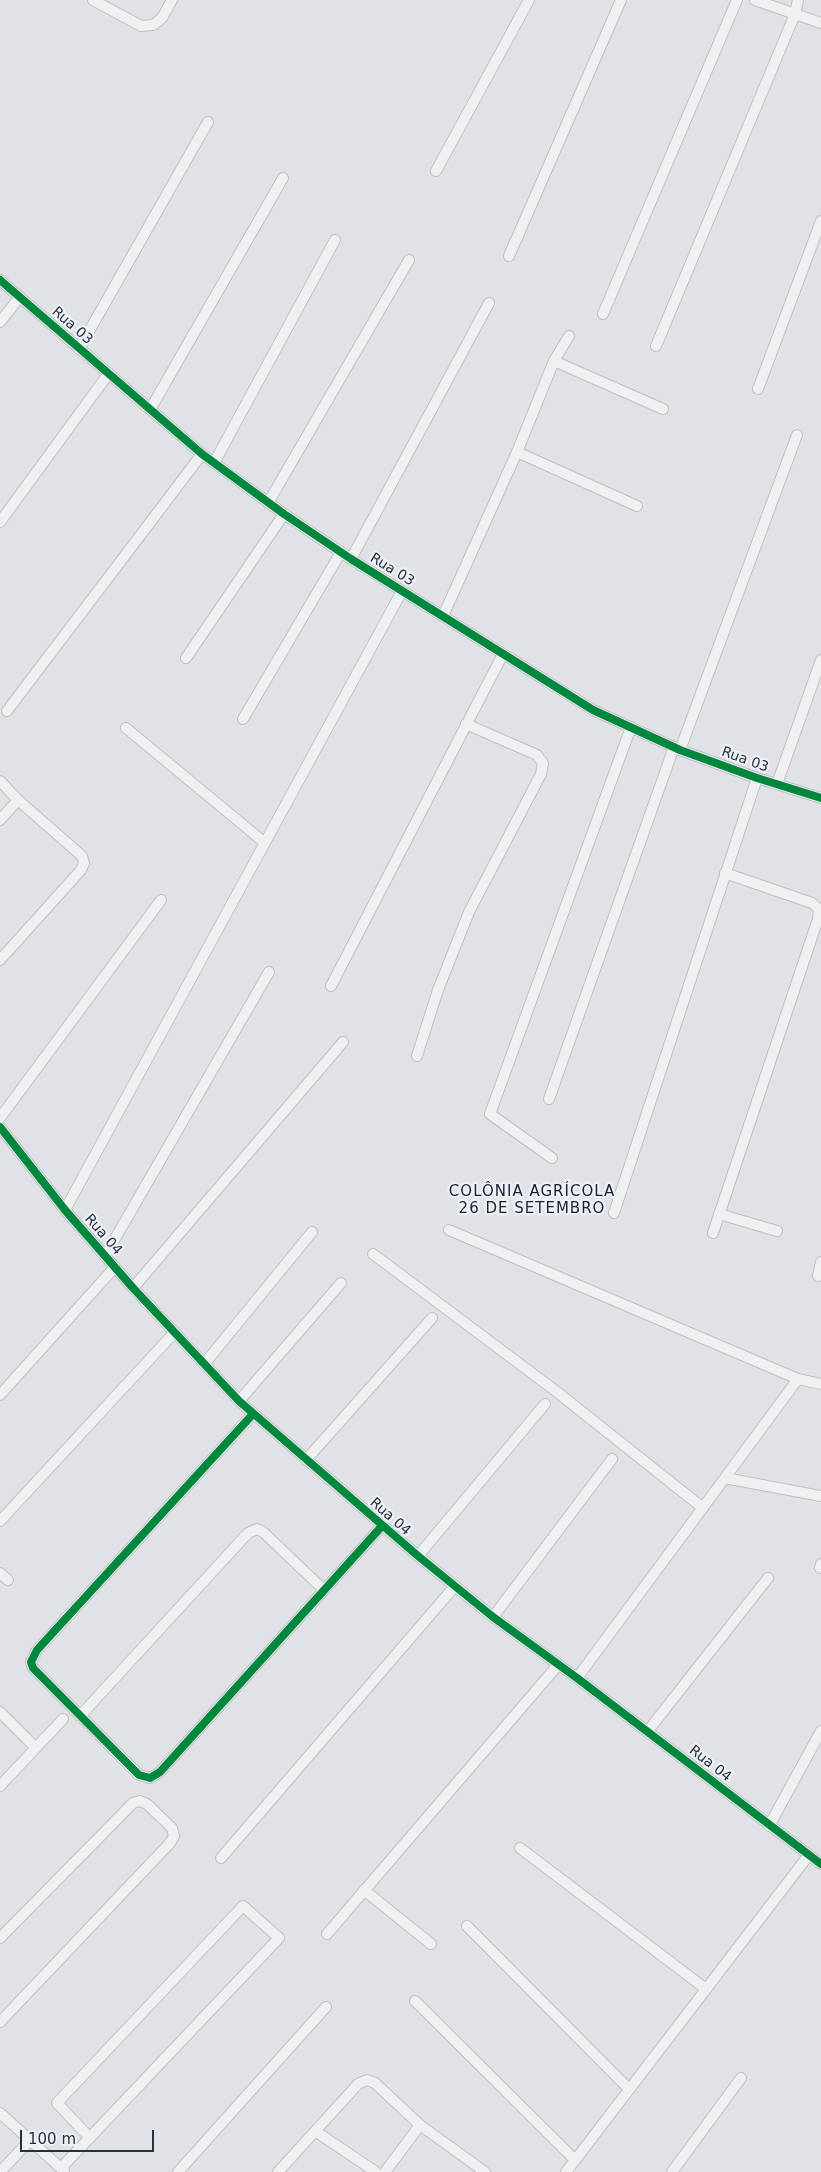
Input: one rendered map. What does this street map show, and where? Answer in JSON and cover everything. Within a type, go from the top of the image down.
[{"type":"street","points":[[93,0],[140,26],[153,25],[162,18],[172,0]]},
{"type":"street","points":[[436,172],[528,0]]},
{"type":"street","points":[[509,256],[621,0]]},
{"type":"street","points":[[603,314],[737,0]]},
{"type":"street","points":[[755,0],[821,23]]},
{"type":"street","points":[[656,346],[795,14],[798,0]]},
{"type":"street","points":[[79,349],[208,122]]},
{"type":"street","points":[[151,408],[282,178]]},
{"type":"street","points":[[758,389],[821,221]]},
{"type":"street","points":[[214,462],[335,240]]},
{"type":"street","points":[[268,503],[408,260]]},
{"type":"street","name":"Rua 03","points":[[0,280],[79,349],[151,408],[202,454],[268,503],[351,559],[592,710],[677,748],[757,778],[821,798]]},
{"type":"street","points":[[0,322],[20,297]]},
{"type":"street","points":[[351,559],[489,303]]},
{"type":"street","points":[[444,616],[517,452],[554,361],[569,336]]},
{"type":"street","points":[[554,361],[663,409]]},
{"type":"street","points":[[0,522],[110,373]]},
{"type":"street","points":[[549,1099],[677,748],[797,435]]},
{"type":"street","points":[[517,452],[637,506]]},
{"type":"street","points":[[7,711],[202,454]]},
{"type":"street","points":[[186,658],[284,514]]},
{"type":"street","points":[[243,719],[341,552]]},
{"type":"street","points":[[65,1210],[402,591]]},
{"type":"street","points":[[331,986],[504,654]]},
{"type":"street","points":[[777,784],[821,660]]},
{"type":"street","points":[[417,1056],[438,990],[469,912],[541,774],[543,763],[537,755],[466,724]]},
{"type":"street","points":[[552,1158],[490,1114],[631,727]]},
{"type":"street","points":[[126,728],[265,843]]},
{"type":"street","points":[[614,1213],[757,778]]},
{"type":"street","points":[[0,781],[18,800],[82,856],[84,863],[81,870],[0,960]]},
{"type":"street","points":[[0,820],[18,800]]},
{"type":"street","points":[[713,1233],[818,919],[819,909],[812,903],[725,873]]},
{"type":"street","points":[[0,1118],[161,900]]},
{"type":"street","points":[[105,1256],[268,972]]},
{"type":"street","points":[[133,1288],[343,1042]]},
{"type":"street","name":"Rua 04","points":[[0,1127],[65,1210],[115,1268],[239,1401],[382,1526],[492,1617],[577,1678],[808,1856],[821,1864]]},
{"type":"street","points":[[719,1214],[777,1231]]},
{"type":"street","points":[[450,1230],[798,1379],[821,1384]]},
{"type":"street","points":[[205,1363],[312,1232]]},
{"type":"street","points":[[373,1254],[557,1392],[703,1508]]},
{"type":"street","points":[[818,1276],[821,1262]]},
{"type":"street","points":[[0,1395],[115,1268]]},
{"type":"street","points":[[239,1401],[341,1283]]},
{"type":"street","points":[[306,1460],[432,1318]]},
{"type":"street","points":[[0,1521],[176,1332]]},
{"type":"street","points":[[577,1678],[798,1379]]},
{"type":"street","points":[[418,1556],[545,1404]]},
{"type":"street","points":[[254,1414],[37,1650],[32,1662],[34,1668],[139,1775],[150,1778],[160,1772],[382,1526]]},
{"type":"street","points":[[492,1617],[612,1459]]},
{"type":"street","points":[[725,1478],[821,1496]]},
{"type":"street","points":[[80,1716],[248,1533],[256,1529],[263,1532],[324,1590]]},
{"type":"street","points":[[647,1732],[768,1578]]},
{"type":"street","points":[[221,1858],[455,1586]]},
{"type":"street","points":[[327,1934],[558,1665]]},
{"type":"street","points":[[0,1712],[36,1748]]},
{"type":"street","points":[[0,1786],[63,1719]]},
{"type":"street","points":[[769,1826],[821,1731]]},
{"type":"street","points":[[0,1938],[133,1803],[140,1801],[147,1804],[172,1828],[174,1836],[170,1843],[0,2022]]},
{"type":"street","points":[[520,1848],[706,1989]]},
{"type":"street","points":[[566,2172],[808,1856]]},
{"type":"street","points":[[364,1890],[431,1944]]},
{"type":"street","points":[[0,2113],[63,2170],[90,2138],[279,1938],[243,1906],[57,2103],[90,2138]]},
{"type":"street","points":[[467,1926],[629,2089]]},
{"type":"street","points":[[415,2001],[576,2160]]},
{"type":"street","points":[[178,2172],[326,2007]]},
{"type":"street","points":[[672,2172],[741,2078]]},
{"type":"street","points":[[278,2172],[358,2084],[366,2080],[375,2084],[420,2126],[485,2172]]},
{"type":"street","points":[[385,2172],[420,2126]]},
{"type":"street","points":[[315,2131],[376,2172]]},
{"type":"street","points":[[0,2172],[30,2140]]},
{"type":"cycle path","points":[[0,280],[202,454],[284,514],[351,559],[593,710],[680,750],[757,778],[821,798]]},
{"type":"cycle path","points":[[0,1127],[65,1210],[133,1288],[239,1401],[418,1556],[493,1617],[577,1678],[821,1864]]},
{"type":"cycle path","points":[[253,1414],[37,1650],[31,1662],[33,1668],[139,1775],[150,1778],[160,1772],[382,1526]]},
{"type":"district","name":"COLÔNIA AGRÍCOLA 26 DE SETEMBRO","points":[[532,1200]]}]
